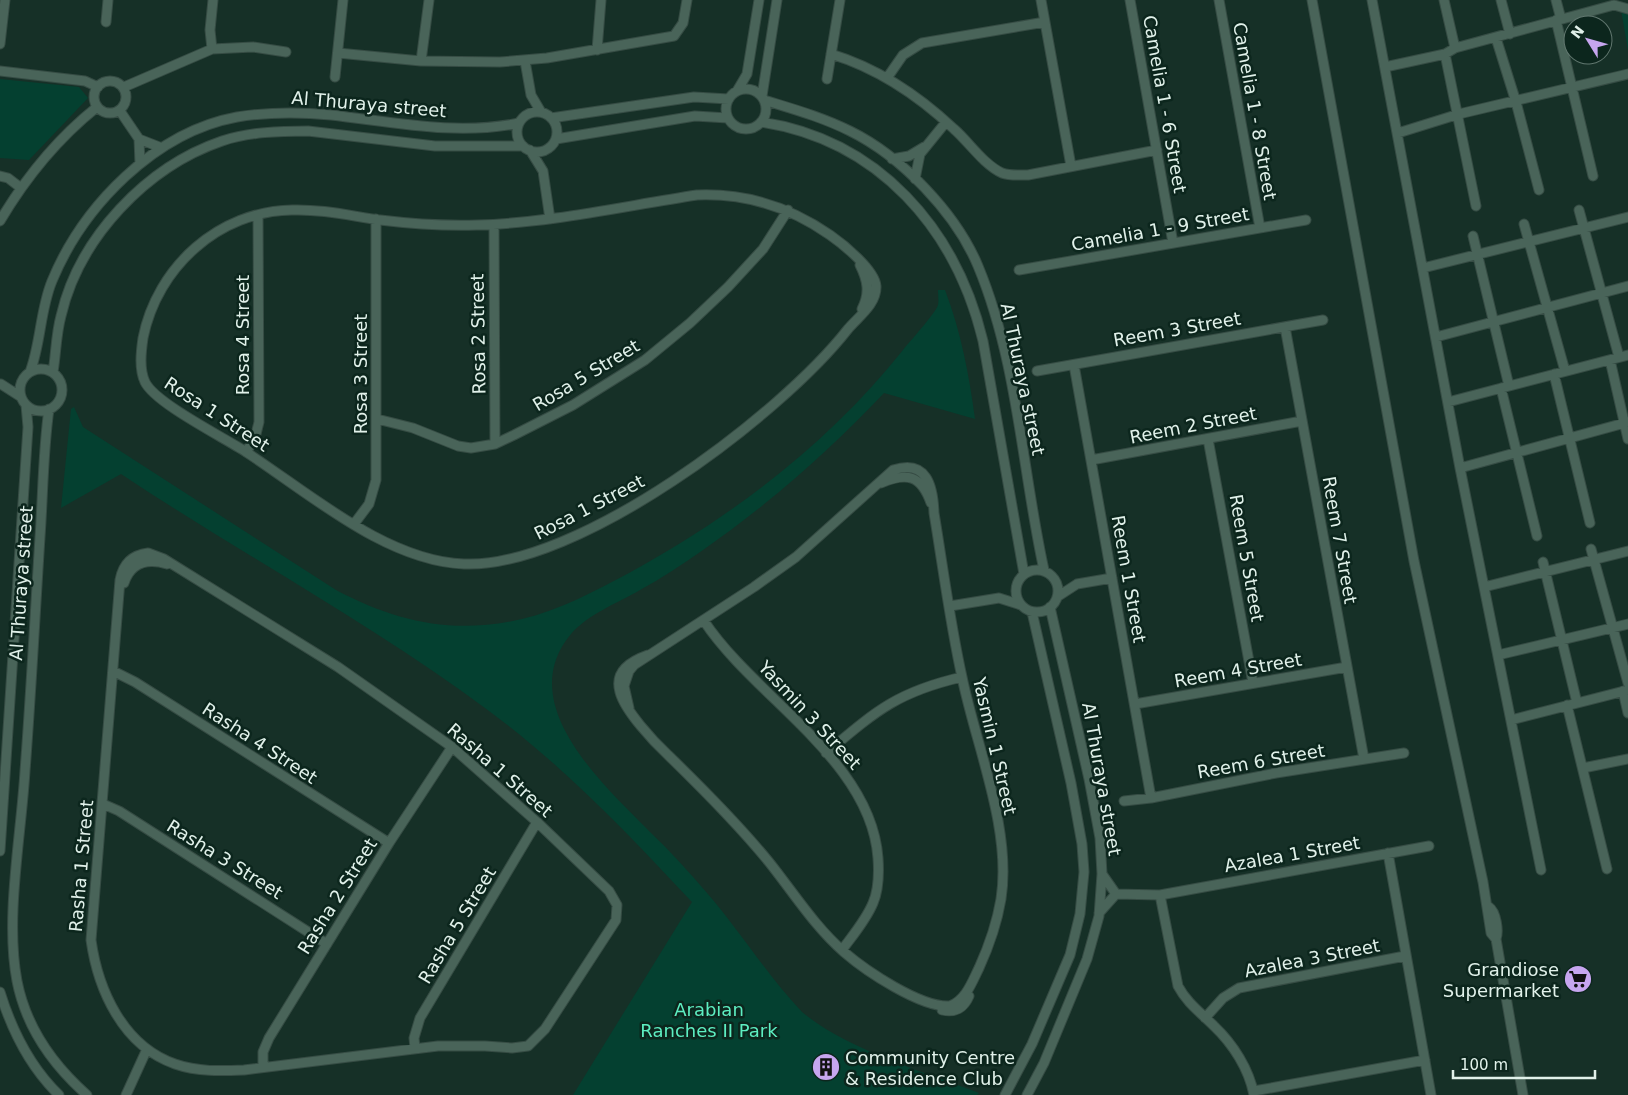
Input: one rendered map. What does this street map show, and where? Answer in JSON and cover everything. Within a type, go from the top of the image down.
[{"type":"street","points":[[0,44],[5,0]]},
{"type":"street","points":[[106,22],[108,0]]},
{"type":"street","points":[[212,49],[210,30],[213,0]]},
{"type":"street","points":[[336,77],[343,0]]},
{"type":"street","points":[[421,61],[429,0]]},
{"type":"street","points":[[597,50],[601,0]]},
{"type":"street","points":[[338,53],[421,61],[525,60],[597,50],[668,38],[678,33],[683,23],[687,0]]},
{"type":"street","points":[[759,0],[745,80],[732,95],[726,108],[728,118],[734,125],[743,129],[753,128],[761,122],[766,114],[763,98],[771,30],[777,0]]},
{"type":"street","points":[[826,79],[840,0]]},
{"type":"street","points":[[1041,0],[1072,166]]},
{"type":"street","name":"Camelia 1 - 6 Street","points":[[1130,0],[1173,243]]},
{"type":"street","name":"Camelia 1 - 8 Street","points":[[1218,0],[1260,228]]},
{"type":"street","points":[[1312,0],[1414,561],[1488,907],[1491,933],[1496,939],[1523,1095]]},
{"type":"street","points":[[1372,0],[1460,468],[1541,870]]},
{"type":"street","points":[[1444,0],[1455,48]]},
{"type":"street","points":[[1501,0],[1510,34]]},
{"type":"street","points":[[1556,0],[1571,89],[1592,176]]},
{"type":"street","points":[[1385,67],[1445,54],[1455,48],[1614,5],[1628,9]]},
{"type":"street","points":[[887,78],[904,55],[922,43],[1045,22]]},
{"type":"street","points":[[755,26],[771,30]]},
{"type":"street","points":[[1496,38],[1516,102],[1539,190]]},
{"type":"street","points":[[124,87],[212,49],[253,47],[286,52]]},
{"type":"street","points":[[831,54],[851,60],[887,78],[946,122],[992,166],[1003,173],[1015,176],[1028,175],[1157,150]]},
{"type":"street","points":[[1445,54],[1459,114],[1476,206]]},
{"type":"street","points":[[525,60],[531,95],[541,112],[551,118],[557,130],[556,139],[550,147],[543,171],[550,219]]},
{"type":"street","points":[[0,72],[85,81],[98,87]]},
{"type":"street","points":[[1398,133],[1459,114],[1628,74]]},
{"type":"street","points":[[114,81],[124,87],[126,102],[120,111],[110,114],[97,107],[94,97],[102,83],[114,81]]},
{"type":"street","points":[[551,118],[694,97],[732,95],[749,89],[763,98]]},
{"type":"street","points":[[531,95],[517,135],[543,171]]},
{"type":"street","name":"Al Thuraya street","points":[[763,98],[806,112],[851,131],[892,159],[915,178],[932,196],[964,241],[977,264],[1000,333],[1044,570]]},
{"type":"street","points":[[0,221],[21,188],[54,145],[97,107]]},
{"type":"street","points":[[120,111],[139,139],[140,164]]},
{"type":"street","points":[[522,120],[533,112],[541,112]]},
{"type":"street","name":"Al Thuraya street","points":[[30,372],[36,357],[45,302],[65,252],[82,224],[140,164],[162,148],[217,123],[236,117],[264,114],[309,113],[437,127],[497,127],[522,120]]},
{"type":"street","points":[[556,139],[695,116],[728,118]]},
{"type":"street","name":"Al Thuraya street","points":[[761,122],[804,132],[860,158],[911,202],[942,239],[956,264],[976,313],[983,341],[1024,574]]},
{"type":"street","points":[[915,178],[917,162],[924,147],[946,122]]},
{"type":"street","name":"Al Thuraya street","points":[[53,372],[61,316],[81,262],[94,241],[137,193],[177,162],[199,150],[241,137],[288,131],[308,131],[435,146],[526,148]]},
{"type":"street","points":[[139,139],[162,148]]},
{"type":"street","points":[[526,148],[542,151],[550,147]]},
{"type":"street","points":[[892,159],[909,156],[924,147]]},
{"type":"street","points":[[0,176],[8,178],[21,188]]},
{"type":"street","name":"Rosa 1 Street","points":[[708,195],[760,201],[788,210],[828,234],[856,258],[864,273],[868,286],[866,299],[858,316],[842,337],[789,390],[704,461],[643,499],[553,546],[515,559],[488,564],[461,564],[435,561],[410,554],[386,543],[156,395],[143,380],[141,356],[146,323],[154,302],[179,264],[194,248],[224,228],[258,215],[282,210],[307,210],[376,220],[435,225],[494,225],[550,219],[708,195]]},
{"type":"street","name":"Rosa 5 Street","points":[[377,420],[413,428],[458,446],[471,448],[496,444],[573,405],[645,360],[690,323],[728,287],[763,249],[788,210]]},
{"type":"street","points":[[1579,210],[1619,357],[1628,439]]},
{"type":"street","name":"Rosa 4 Street","points":[[246,452],[255,438],[259,422],[258,215]]},
{"type":"street","points":[[1423,268],[1478,256],[1628,217]]},
{"type":"street","name":"Rosa 3 Street","points":[[354,524],[369,504],[374,492],[377,420],[376,220]]},
{"type":"street","name":"Camelia 1 - 9 Street","points":[[1019,270],[1306,220]]},
{"type":"street","points":[[1524,224],[1565,371]]},
{"type":"street","name":"Rosa 2 Street","points":[[494,225],[496,444]]},
{"type":"street","points":[[1473,236],[1493,322],[1517,452],[1537,536]]},
{"type":"street","points":[[1436,337],[1628,286]]},
{"type":"street","name":"Reem 3 Street","points":[[1037,371],[1322,320]]},
{"type":"street","name":"Reem 7 Street","points":[[1285,327],[1364,759]]},
{"type":"street","points":[[1448,402],[1619,357]]},
{"type":"street","name":"Reem 1 Street","points":[[1074,364],[1151,798]]},
{"type":"street","points":[[42,369],[53,372],[59,378],[62,392],[60,399],[49,409],[37,410],[0,384],[23,380],[30,372],[42,369]]},
{"type":"street","points":[[1554,374],[1590,523]]},
{"type":"street","points":[[23,380],[24,401]]},
{"type":"street","name":"Al Thuraya street","points":[[0,851],[28,427],[24,401]]},
{"type":"street","name":"Al Thuraya street","points":[[49,409],[25,774],[12,927],[13,956],[23,1002],[38,1036],[53,1060],[87,1095]]},
{"type":"street","name":"Reem 2 Street","points":[[1091,460],[1302,421]]},
{"type":"street","points":[[1460,468],[1626,422]]},
{"type":"street","name":"Reem 5 Street","points":[[1208,438],[1253,684]]},
{"type":"street","name":"Yasmin 1 Street","points":[[902,476],[913,478],[927,492],[934,513],[962,677],[994,807],[1002,867],[1001,899],[994,928],[967,1002],[956,1010],[942,1010],[875,975],[842,950],[744,833],[658,746],[629,708],[620,694],[620,677],[629,664],[704,620],[796,557],[874,486],[902,476]]},
{"type":"street","points":[[1591,549],[1614,628],[1626,688],[1628,713]]},
{"type":"street","points":[[1484,587],[1628,551]]},
{"type":"street","name":"Rasha 1 Street","points":[[148,553],[157,555],[338,667],[452,747],[537,822],[614,898],[617,912],[612,926],[558,1011],[544,1039],[531,1050],[523,1052],[508,1052],[486,1046],[415,1048],[217,1071],[195,1069],[175,1064],[147,1048],[131,1034],[103,990],[95,966],[91,931],[121,572],[132,558],[148,553]]},
{"type":"street","points":[[1543,562],[1577,703]]},
{"type":"street","points":[[999,598],[1017,584],[1024,574],[1030,570],[1044,570],[1064,582],[1077,584],[1112,578]]},
{"type":"street","points":[[1053,576],[1057,582],[1057,597]]},
{"type":"street","points":[[1017,584],[1016,595],[1021,605]]},
{"type":"street","points":[[950,606],[999,598],[1021,605],[1032,612],[1038,612],[1050,607],[1057,597],[1077,584]]},
{"type":"street","name":"Al Thuraya street","points":[[1027,1095],[1044,1063],[1076,990],[1087,958],[1099,913],[1102,874],[1100,838],[1089,779],[1050,607]]},
{"type":"street","name":"Al Thuraya street","points":[[1005,1095],[1032,1044],[1070,955],[1082,900],[1084,863],[1078,817],[1032,612]]},
{"type":"street","name":"Yasmin 3 Street","points":[[704,620],[754,680],[826,753],[855,787],[862,800],[873,828],[877,845],[878,883],[874,902],[864,920],[842,950]]},
{"type":"street","points":[[1498,655],[1628,624]]},
{"type":"street","name":"Reem 4 Street","points":[[1134,704],[1347,667]]},
{"type":"street","name":"Rasha 4 Street","points":[[113,671],[142,686],[389,843]]},
{"type":"street","points":[[826,753],[881,708],[897,698],[925,686],[962,677]]},
{"type":"street","points":[[1511,720],[1626,688]]},
{"type":"street","points":[[1567,705],[1607,870]]},
{"type":"street","name":"Rasha 2 Street","points":[[263,1067],[263,1052],[269,1038],[389,843],[452,747]]},
{"type":"street","name":"Reem 6 Street","points":[[1124,801],[1151,798],[1276,773],[1404,753]]},
{"type":"street","points":[[1583,768],[1628,759]]},
{"type":"street","name":"Rasha 3 Street","points":[[103,804],[119,811],[328,944]]},
{"type":"street","name":"Rasha 5 Street","points":[[415,1048],[414,1038],[420,1018],[537,822]]},
{"type":"street","name":"Azalea 1 Street","points":[[1116,894],[1160,894],[1429,846]]},
{"type":"street","points":[[1388,853],[1431,1095]]},
{"type":"street","points":[[1099,913],[1116,894],[1102,874]]},
{"type":"street","points":[[1160,894],[1178,986],[1184,998],[1234,1049],[1249,1076],[1254,1093],[1425,1060]]},
{"type":"street","name":"Azalea 3 Street","points":[[1205,1018],[1223,998],[1239,988],[1405,956]]},
{"type":"street","points":[[0,992],[8,1019],[21,1046],[37,1071],[59,1095]]},
{"type":"street","points":[[124,1094],[147,1048]]},
{"type":"green space","points":[[1628,9],[1628,50],[1621,10]]},
{"type":"green space","points":[[0,79],[79,87],[88,98],[29,160],[0,158]]},
{"type":"green space","name":"Arabian Ranches II Park","points":[[938,290],[945,290],[956,322],[967,369],[975,419],[884,393],[842,436],[798,476],[751,514],[672,571],[595,615],[578,627],[571,634],[556,661],[552,688],[558,715],[572,742],[590,768],[610,792],[700,885],[802,1012],[841,1038],[863,1049],[979,1093],[977,1095],[573,1095],[692,902],[570,778],[517,732],[489,711],[445,679],[353,619],[121,474],[61,508],[71,409],[74,407],[83,427],[336,590],[359,601],[403,617],[449,625],[497,624],[522,619],[564,605],[590,593],[668,551],[742,502],[777,475],[844,416],[874,384],[932,315],[938,305]]},
{"type":"place","name":"Grandiose Supermarket","points":[[1578,979]]},
{"type":"place","name":"Community Centre & Residence Club","points":[[826,1067]]}]
